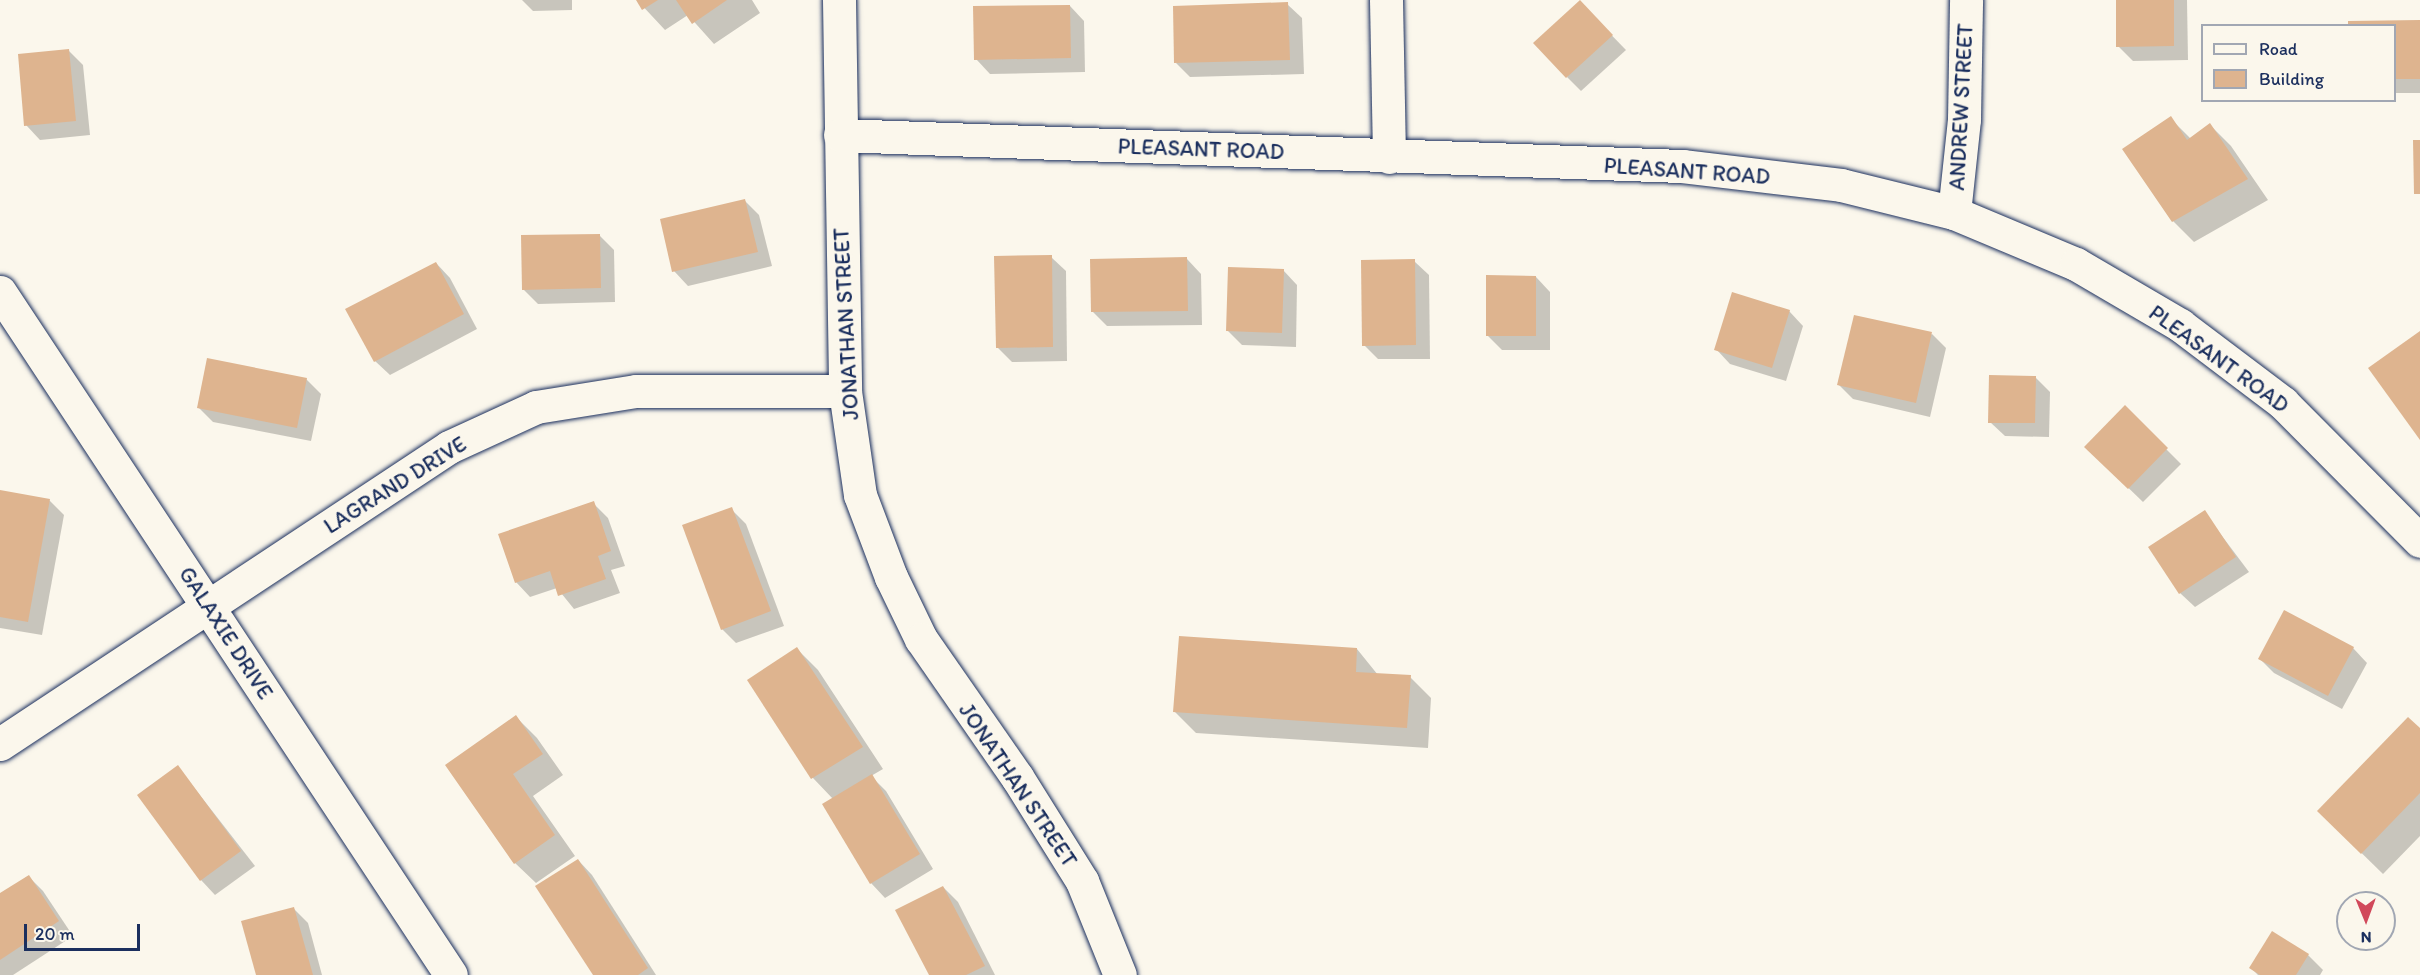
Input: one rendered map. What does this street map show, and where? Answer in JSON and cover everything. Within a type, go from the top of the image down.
[{"type":"street","name":"JONATHAN STREET","points":[[839,0],[846,390],[860,495],[891,577],[921,639],[1017,777],[1082,881],[1120,975]]},
{"type":"street","points":[[1386,0],[1389,157]]},
{"type":"street","name":"ANDREW STREET","points":[[1954,213],[1964,119],[1966,0]]},
{"type":"street","name":"PLEASANT ROAD","points":[[840,135],[1682,166],[1841,185],[1954,213],[2076,264],[2180,325],[2283,403],[2420,541]]},
{"type":"street","name":"GALAXIE DRIVE","points":[[0,292],[450,975]]},
{"type":"street","name":"LAGRAND DRIVE","points":[[0,744],[449,447],[536,407],[636,391],[846,390]]},
{"type":"building","points":[[636,0],[658,0],[642,10]]},
{"type":"building","points":[[676,0],[727,0],[692,24]]},
{"type":"building","points":[[1580,0],[1613,35],[1566,78],[1533,43]]},
{"type":"building","points":[[2116,0],[2174,0],[2174,46],[2116,47]]},
{"type":"building","points":[[1288,2],[1290,60],[1174,63],[1173,6]]},
{"type":"building","points":[[1070,5],[1071,58],[974,60],[973,6]]},
{"type":"building","points":[[2420,20],[2420,79],[2396,79],[2396,24],[2348,24],[2348,21]]},
{"type":"building","points":[[69,49],[76,121],[24,126],[18,54]]},
{"type":"building","points":[[2171,116],[2187,140],[2210,123],[2248,179],[2172,222],[2122,149]]},
{"type":"building","points":[[2413,140],[2420,140],[2420,194],[2414,194]]},
{"type":"building","points":[[745,199],[758,252],[672,272],[660,219]]},
{"type":"building","points":[[600,234],[601,288],[522,290],[521,235]]},
{"type":"building","points":[[1052,255],[1053,347],[996,348],[994,256]]},
{"type":"building","points":[[1187,257],[1188,311],[1091,312],[1090,259]]},
{"type":"building","points":[[1415,259],[1416,345],[1362,346],[1361,260]]},
{"type":"building","points":[[436,262],[464,314],[374,362],[345,309]]},
{"type":"building","points":[[1228,267],[1284,269],[1282,333],[1226,331]]},
{"type":"building","points":[[1486,275],[1536,276],[1536,336],[1486,336]]},
{"type":"building","points":[[1732,292],[1790,310],[1772,368],[1714,350]]},
{"type":"building","points":[[1854,315],[1932,332],[1916,403],[1837,385]]},
{"type":"building","points":[[2420,331],[2420,440],[2368,368]]},
{"type":"building","points":[[207,358],[307,378],[297,428],[197,408]]},
{"type":"building","points":[[1989,375],[2036,376],[2035,423],[1988,423]]},
{"type":"building","points":[[2125,405],[2168,448],[2128,489],[2084,447]]},
{"type":"building","points":[[0,490],[50,499],[28,622],[0,617]]},
{"type":"building","points":[[594,501],[611,551],[598,556],[606,579],[558,596],[550,571],[515,583],[498,534]]},
{"type":"building","points":[[732,507],[771,611],[721,630],[682,525]]},
{"type":"building","points":[[2205,510],[2236,557],[2179,594],[2148,547]]},
{"type":"building","points":[[2284,610],[2354,647],[2328,696],[2258,659]]},
{"type":"building","points":[[1179,636],[1357,648],[1356,672],[1411,675],[1407,728],[1173,712]]},
{"type":"building","points":[[797,647],[863,747],[811,779],[747,680]]},
{"type":"building","points":[[516,715],[543,754],[513,774],[555,835],[514,864],[445,765]]},
{"type":"building","points":[[2408,717],[2420,728],[2420,793],[2361,854],[2317,811]]},
{"type":"building","points":[[178,765],[241,851],[200,881],[137,795]]},
{"type":"building","points":[[872,774],[920,854],[870,884],[822,804]]},
{"type":"building","points":[[578,859],[648,968],[638,975],[593,975],[535,886]]},
{"type":"building","points":[[29,875],[59,921],[0,960],[0,893]]},
{"type":"building","points":[[943,886],[985,966],[966,975],[929,975],[895,910]]},
{"type":"building","points":[[294,907],[313,975],[256,975],[241,921]]},
{"type":"building","points":[[2272,931],[2309,954],[2296,975],[2260,975],[2249,968]]}]
